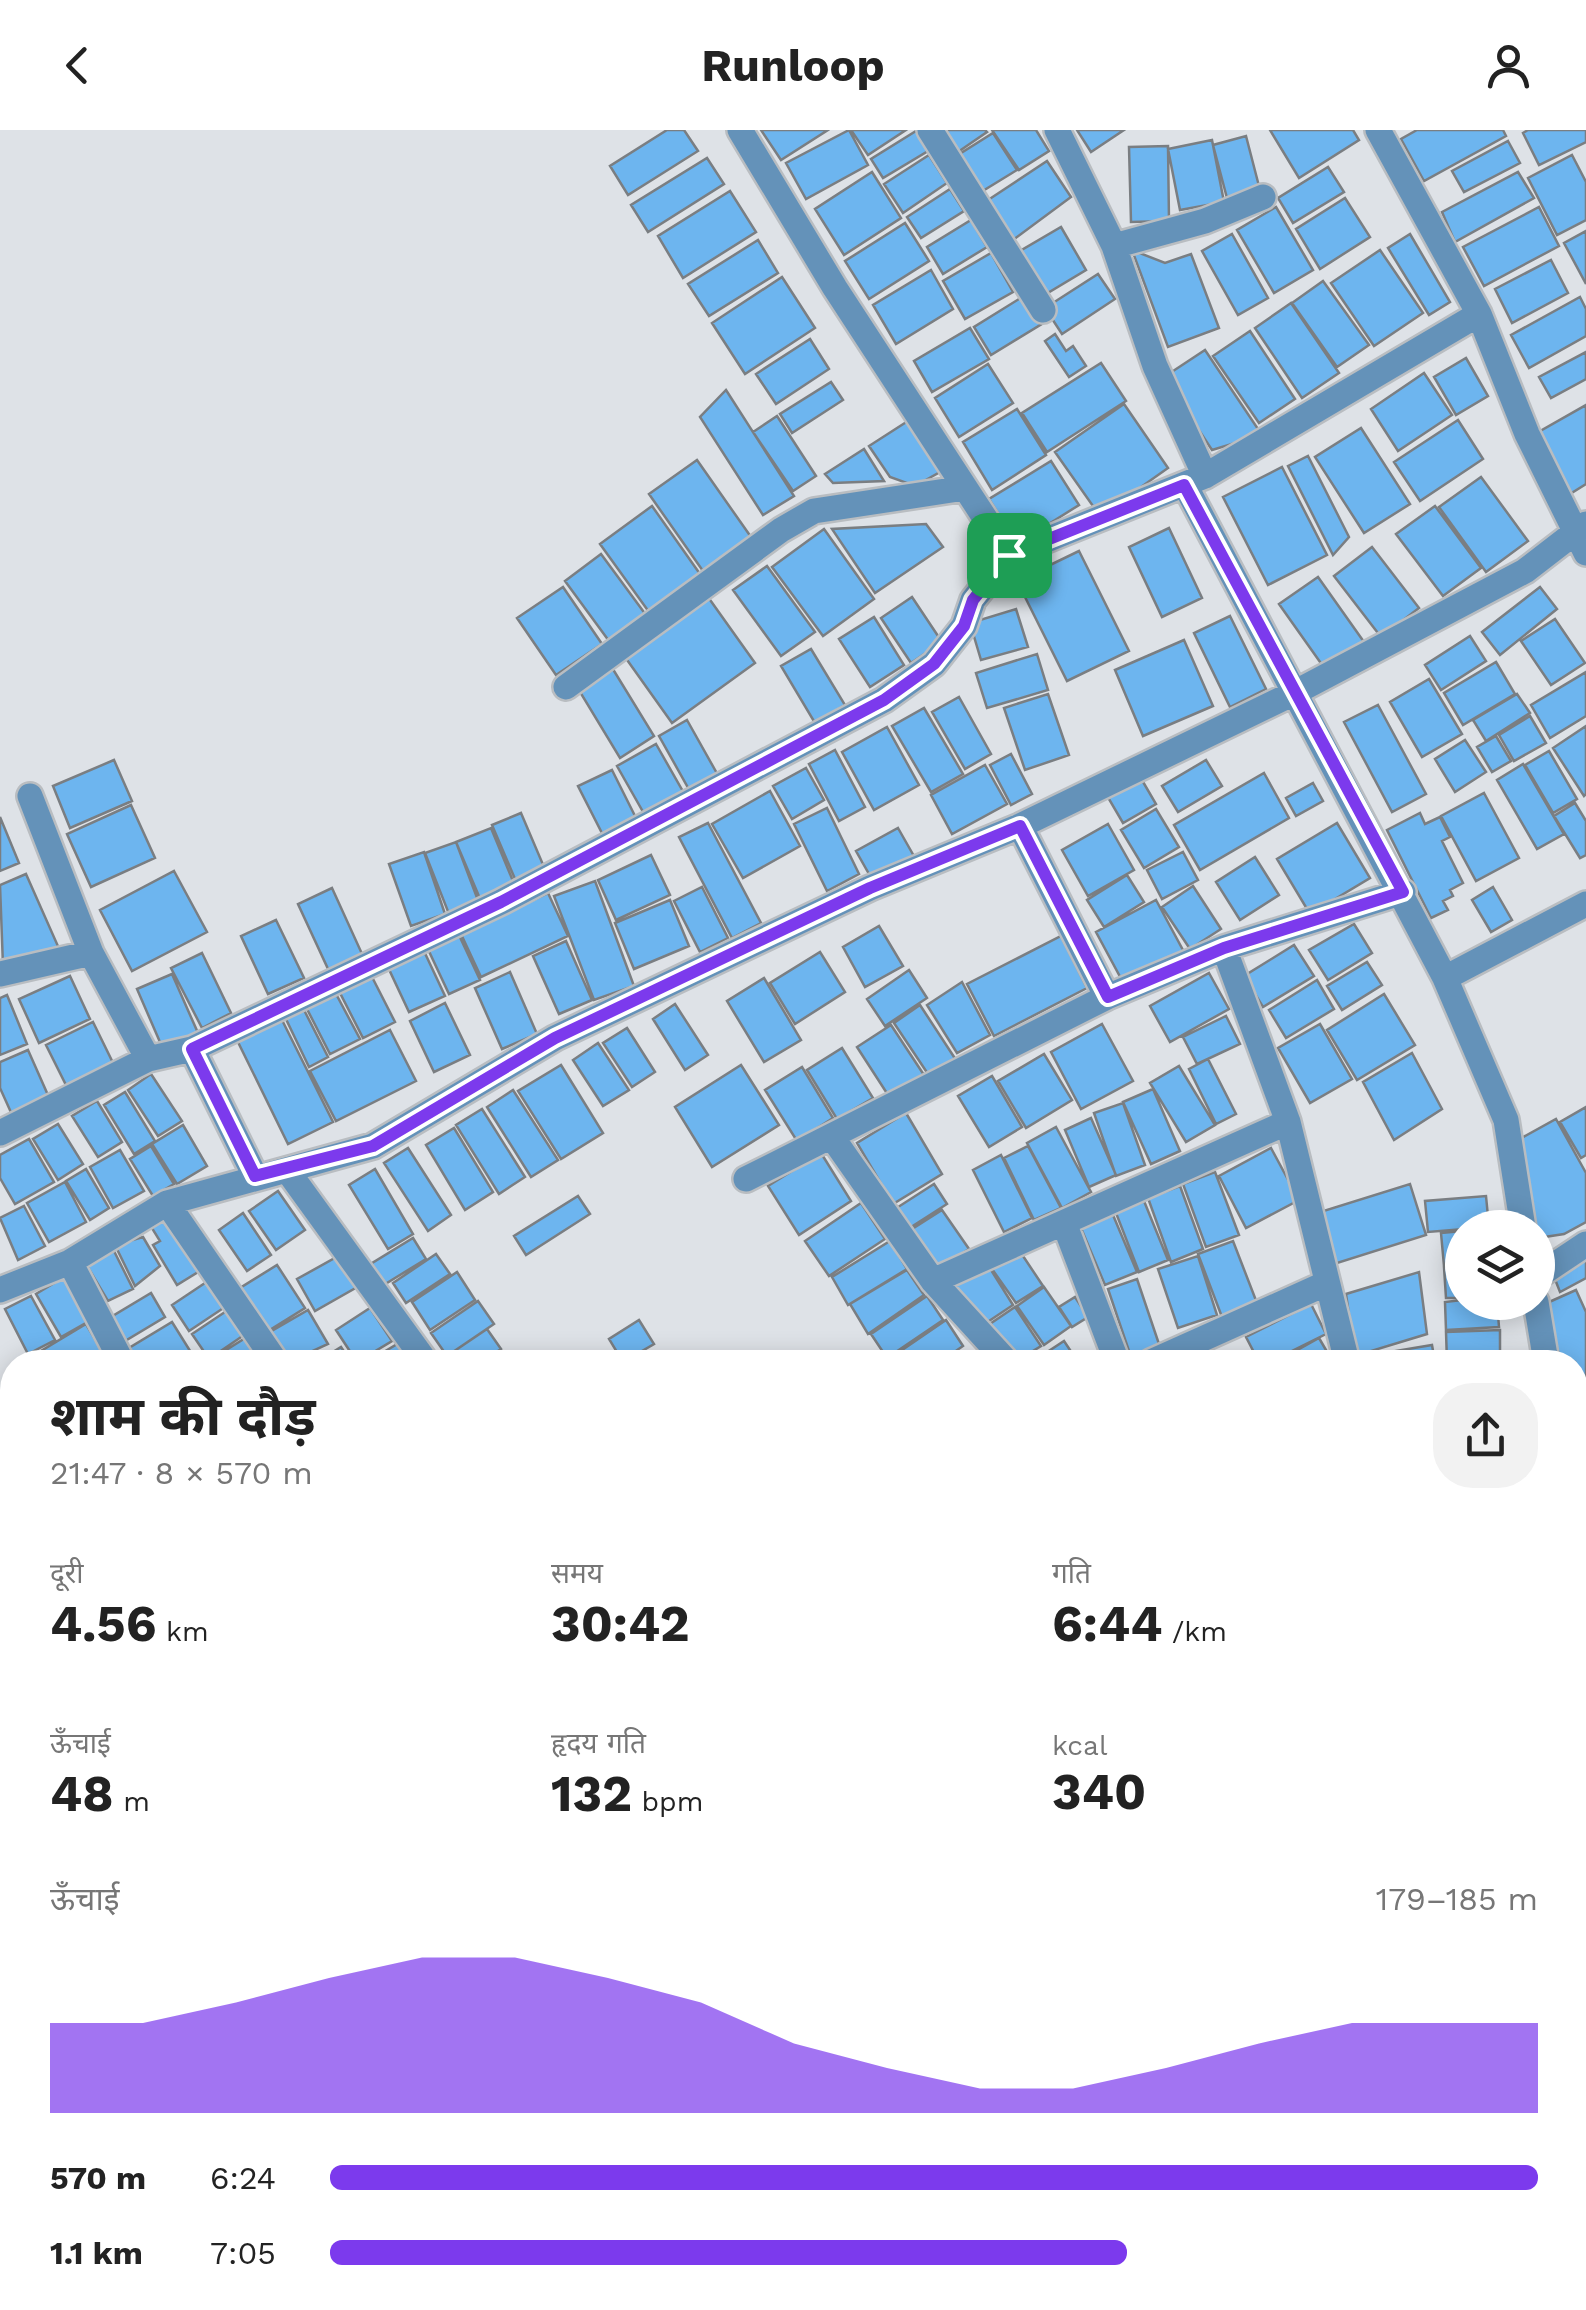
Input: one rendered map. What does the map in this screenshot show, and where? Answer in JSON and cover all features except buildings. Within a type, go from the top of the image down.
[{"type":"street","points":[[740,130],[1009,555]]},
{"type":"street","points":[[930,130],[1043,310]]},
{"type":"street","points":[[1057,130],[1114,246],[1195,481],[1294,693],[1446,978],[1506,1120],[1520,1210]]},
{"type":"street","points":[[0,1290],[70,1262],[167,1202],[373,1146],[555,1038],[870,888],[1020,826],[1294,693],[1525,571],[1583,536],[1527,434],[1480,314],[1378,130]]},
{"type":"street","points":[[1114,246],[1205,220],[1264,196]]},
{"type":"street","points":[[0,1132],[148,1060],[192,1049],[501,902],[884,700],[934,664],[964,626],[973,600],[1009,555],[1195,481],[1480,314]]},
{"type":"street","points":[[566,687],[781,530],[814,512],[965,488]]},
{"type":"street","points":[[30,796],[92,953],[148,1060]]},
{"type":"street","points":[[1020,826],[1108,997]]},
{"type":"street","points":[[746,1179],[1108,997],[1224,948],[1403,892]]},
{"type":"street","points":[[1446,978],[1586,904]]},
{"type":"street","points":[[1224,948],[1288,1122],[1343,1350]]},
{"type":"street","points":[[0,974],[92,953]]},
{"type":"street","points":[[192,1049],[255,1176]]},
{"type":"street","points":[[932,1282],[1288,1122]]},
{"type":"street","points":[[832,1137],[932,1282],[996,1350]]},
{"type":"street","points":[[286,1170],[417,1350]]},
{"type":"street","points":[[167,1202],[268,1350]]},
{"type":"street","points":[[1064,1223],[1113,1350]]},
{"type":"street","points":[[1555,1265],[1586,1244]]},
{"type":"street","points":[[70,1262],[116,1350]]},
{"type":"street","points":[[1177,1350],[1327,1282]]},
{"type":"street","points":[[1539,1320],[1544,1350]]},
{"type":"route","points":[[1184,485],[1403,892],[1224,948],[1108,997],[1020,826],[870,888],[555,1038],[373,1146],[255,1176],[192,1049],[501,902],[884,700],[934,664],[964,626],[973,600],[1009,555],[1184,485]]}]
